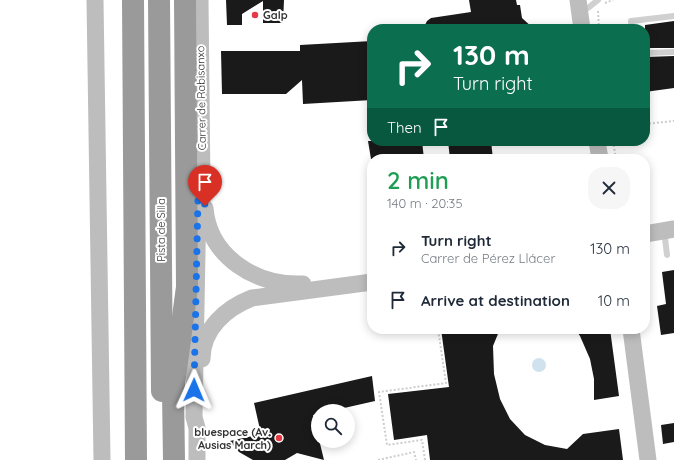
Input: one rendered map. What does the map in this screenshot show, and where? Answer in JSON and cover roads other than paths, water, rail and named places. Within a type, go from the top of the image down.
[{"type":"highway","points":[[133,0],[136,460]]},
{"type":"highway","name":"Pista de Silla","points":[[159,0],[162,460]]},
{"type":"highway","points":[[174,460],[174,392],[187,287],[185,0]]},
{"type":"street","points":[[95,0],[102,460]]},
{"type":"street","name":"Carrer de Rabisanxo","points":[[197,460],[197,428],[194,417],[198,197],[202,184],[200,0]]},
{"type":"street","points":[[584,24],[592,3]]},
{"type":"street","points":[[591,24],[592,3]]},
{"type":"street","points":[[202,184],[206,218],[210,233],[218,247],[229,258],[251,274],[267,280],[291,284],[367,276]]},
{"type":"street","points":[[650,235],[670,240]]},
{"type":"street","points":[[650,242],[670,240]]},
{"type":"street","points":[[197,428],[200,417],[202,352],[207,337],[226,311],[252,298],[367,283]]},
{"type":"street","points":[[624,334],[640,460]]},
{"type":"street","points":[[632,334],[648,460]]},
{"type":"lane","points":[[631,24],[631,21],[674,16]]},
{"type":"lane","points":[[650,53],[674,52]]},
{"type":"water","points":[[536,358],[542,358],[546,362],[546,368],[542,372],[536,372],[532,368],[532,362]]},
{"type":"place","name":"Galp","points":[[255,15]]},
{"type":"place","name":"bluespace (Av. Ausias March)","points":[[279,438]]}]
